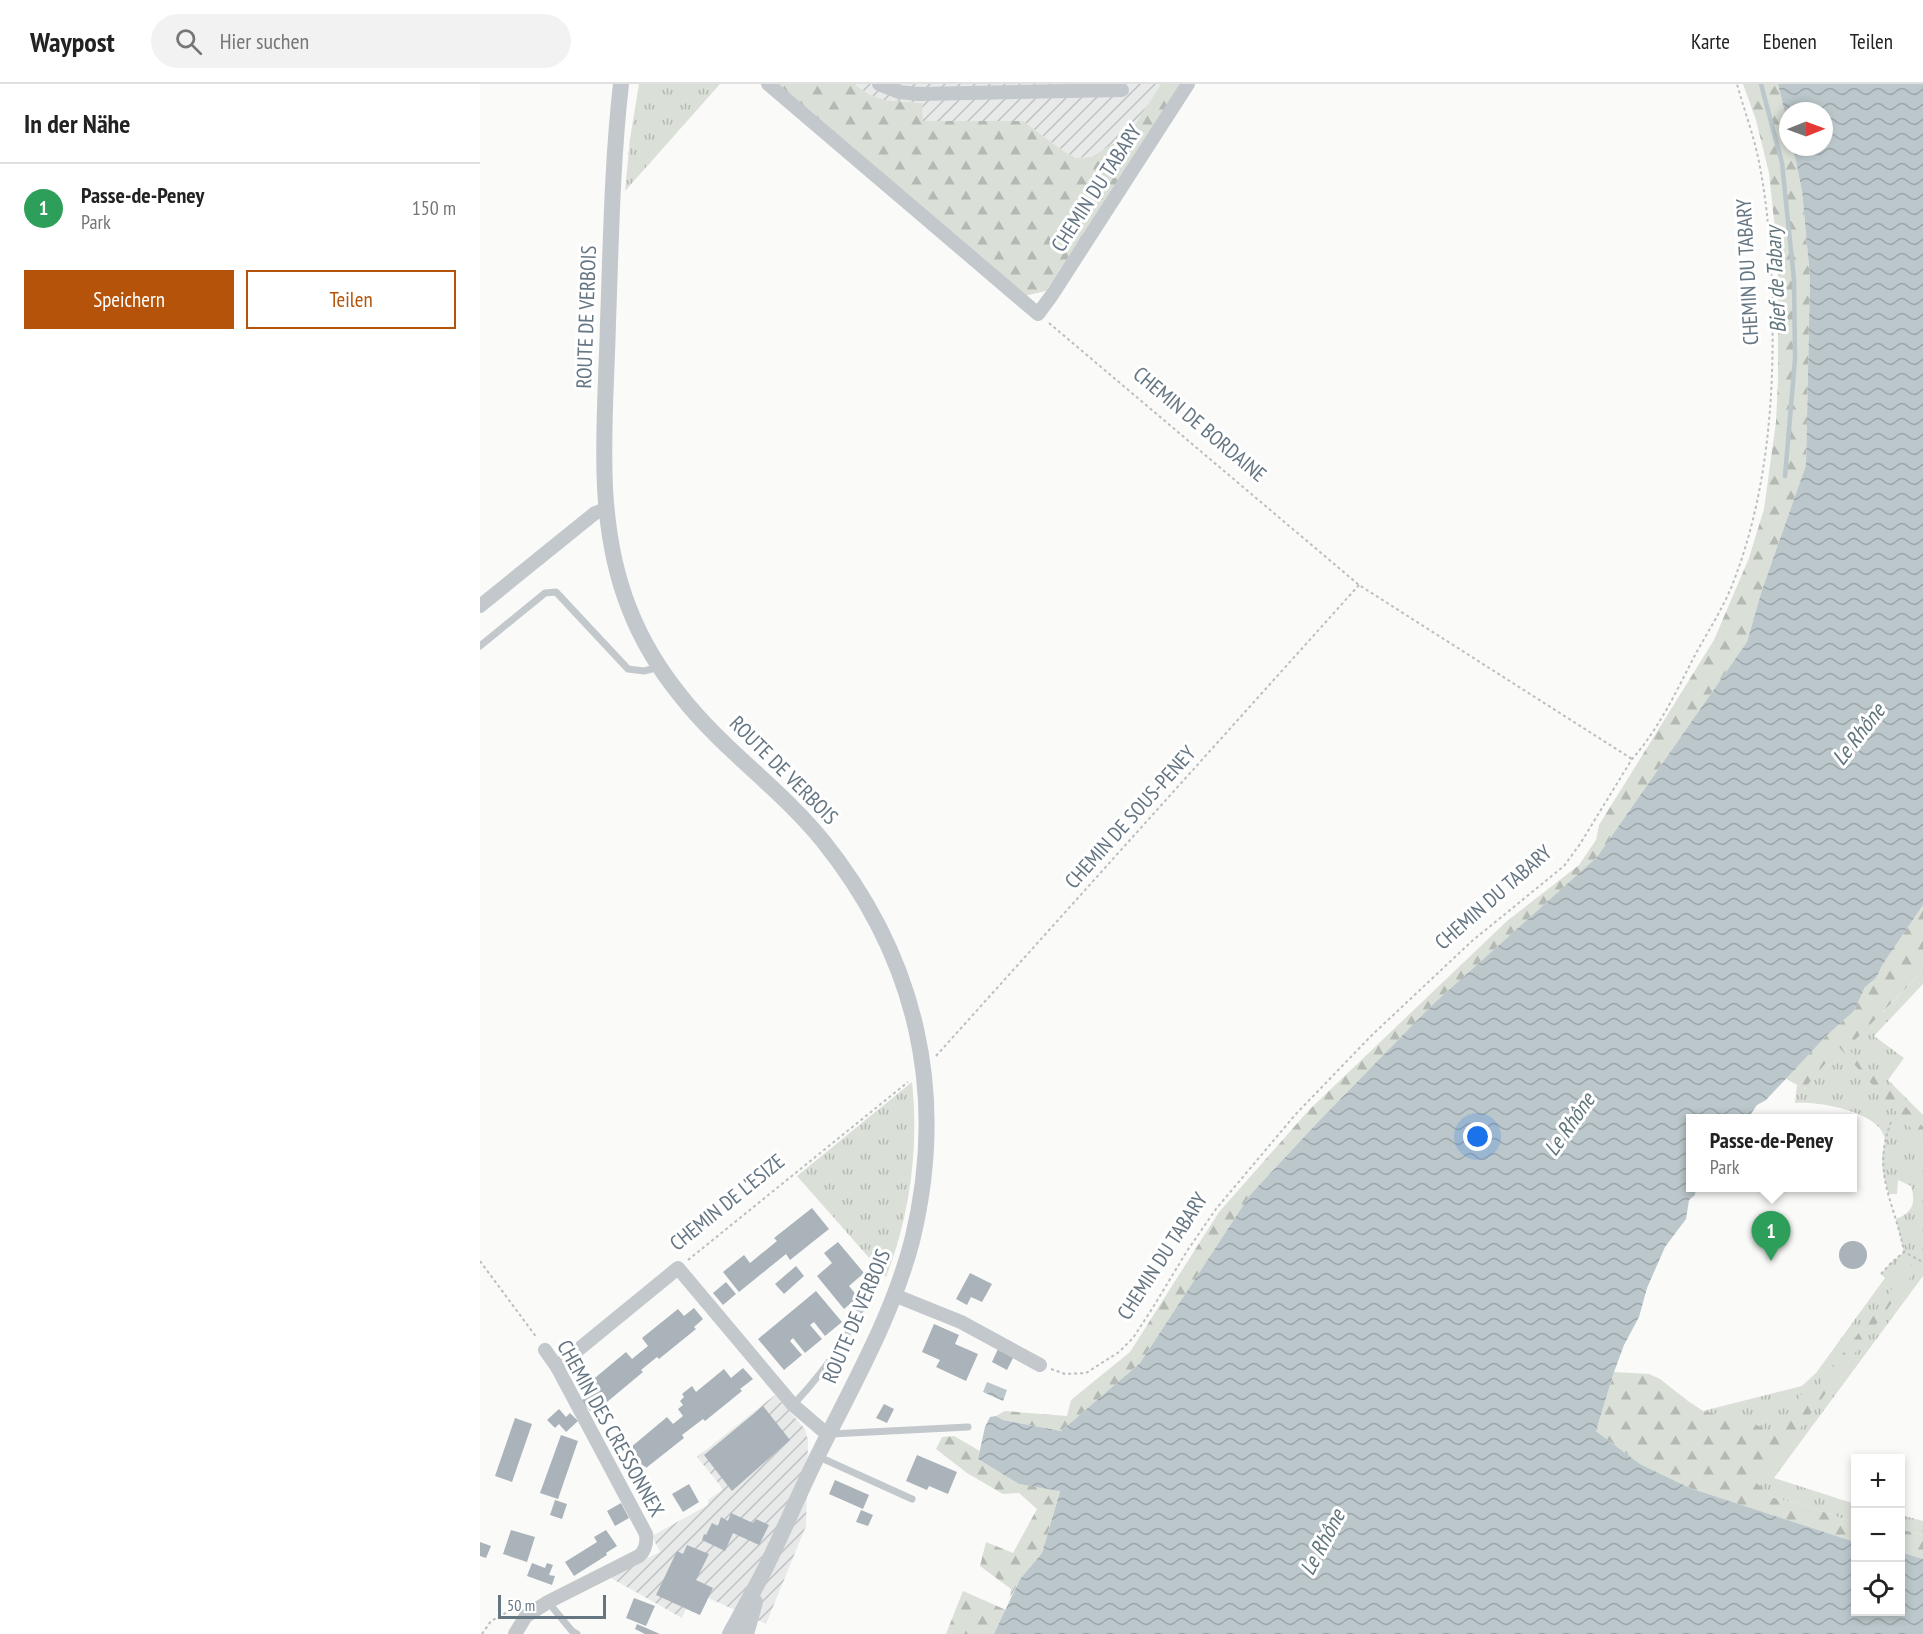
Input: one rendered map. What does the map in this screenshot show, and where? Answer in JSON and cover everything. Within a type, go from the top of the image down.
[{"type":"street","name":"ROUTE DE VERBOIS","points":[[621,84],[612,211],[604,460],[609,543],[628,605],[642,638],[682,698],[714,732],[788,801],[822,840],[875,917],[894,957],[909,999],[923,1070],[926,1141],[923,1179],[911,1243],[894,1295],[765,1570],[730,1634]]},
{"type":"street","points":[[768,84],[1038,314]]},
{"type":"street","points":[[879,84],[899,92],[919,94],[1122,90]]},
{"type":"street","name":"CHEMIN DU TABARY","points":[[1038,314],[1188,84]]},
{"type":"street","points":[[480,606],[595,513],[606,509]]},
{"type":"street","points":[[678,1268],[793,1405],[828,1435]]},
{"type":"street","name":"CHEMIN DE L'ESIZE","points":[[557,1367],[678,1268]]},
{"type":"street","points":[[894,1295],[961,1322],[1040,1365]]},
{"type":"street","name":"CHEMIN DES CRESSONNEX","points":[[515,1634],[526,1616],[548,1602],[639,1556],[647,1541],[646,1534],[557,1367],[545,1350]]},
{"type":"street","name":"ROUTE DE VERBOIS","points":[[746,1634],[765,1570]]},
{"type":"lane","points":[[480,646],[545,593],[556,592],[628,669],[644,671],[660,667]]},
{"type":"lane","points":[[793,1405],[836,1353],[861,1309],[876,1276]]},
{"type":"lane","points":[[828,1435],[968,1428]]},
{"type":"lane","points":[[817,1456],[912,1499]]},
{"type":"lane","points":[[548,1602],[577,1634]]},
{"type":"path","name":"CHEMIN DU TABARY","points":[[1040,1365],[1065,1374],[1086,1373],[1126,1345],[1152,1309],[1216,1209],[1295,1115],[1371,1036],[1472,941],[1564,866],[1632,759],[1661,719],[1733,585],[1758,500],[1770,420],[1773,340],[1771,263],[1766,206],[1759,161],[1737,84]]},
{"type":"path","name":"CHEMIN DE BORDAINE","points":[[1038,314],[1359,585],[1632,759]]},
{"type":"path","name":"CHEMIN DE SOUS-PENEY","points":[[923,1070],[1359,585]]},
{"type":"path","name":"CHEMIN DE L'ESIZE","points":[[678,1268],[923,1070]]},
{"type":"path","points":[[1891,1122],[1885,1139],[1882,1168],[1904,1252],[1923,1262]]},
{"type":"path","points":[[1881,1274],[1904,1252]]},
{"type":"path","name":"CHEMIN DES CRESSONNEX","points":[[480,1261],[545,1350]]},
{"type":"path","points":[[482,1634],[491,1621],[515,1609],[526,1616]]},
{"type":"shaded area","points":[[854,84],[1161,84],[1129,134],[1091,157],[1076,158],[1023,121],[923,121],[922,103],[884,100],[868,94]]},
{"type":"shaded area","points":[[775,1395],[805,1429],[808,1440],[806,1526],[766,1624],[708,1598],[700,1615],[686,1609],[682,1618],[609,1577],[660,1552],[652,1536],[708,1505],[708,1500],[722,1490],[697,1457]]},
{"type":"green space","points":[[639,84],[720,84],[625,191],[630,139]]},
{"type":"green space","points":[[776,84],[854,84],[868,94],[884,100],[922,103],[923,121],[1023,121],[1076,158],[1091,157],[1129,134],[1161,84],[1182,84],[1046,291],[1024,296]]},
{"type":"green space","points":[[1743,84],[1778,84],[1782,102],[1779,102],[1779,156],[1795,156],[1802,191],[1810,277],[1806,465],[1762,590],[1747,642],[1597,857],[1432,1005],[1250,1195],[1140,1363],[1061,1431],[1003,1420],[996,1416],[1005,1411],[1067,1416],[1071,1400],[1130,1352],[1219,1212],[1309,1110],[1507,921],[1579,865],[1596,840],[1599,825],[1714,640],[1749,558],[1764,509],[1776,422],[1778,258],[1769,173],[1756,120]]},
{"type":"green space","points":[[1923,905],[1923,971],[1846,1047],[1888,1086],[1923,1127],[1923,1142],[1839,1047],[1804,1089],[1785,1078],[1854,1011],[1865,987],[1876,978]]},
{"type":"green space","points":[[1923,971],[1923,984],[1874,1036],[1904,1058],[1888,1080],[1923,1115],[1923,1276],[1774,1478],[1851,1503],[1851,1522],[1798,1503],[1774,1498],[1753,1481],[1678,1393],[1703,1411],[1802,1386],[1816,1373],[1885,1278],[1881,1274],[1904,1252],[1896,1219],[1910,1210],[1912,1206],[1911,1186],[1898,1180],[1897,1194],[1889,1194],[1882,1162],[1885,1139],[1881,1129],[1872,1121],[1846,1110],[1818,1104],[1795,1103],[1797,1085],[1805,1089],[1817,1045],[1883,1012]]},
{"type":"green space","points":[[912,1082],[914,1132],[911,1181],[901,1230],[886,1277],[797,1176]]},
{"type":"green space","points":[[1923,1248],[1923,1262],[1915,1259],[1915,1271],[1774,1464],[1754,1481],[1774,1498],[1798,1503],[1851,1522],[1851,1541],[1690,1488],[1640,1464],[1596,1431],[1614,1372],[1649,1374],[1660,1379],[1703,1411],[1728,1417],[1738,1416],[1773,1433],[1806,1388],[1814,1392]]},
{"type":"green space","points":[[954,1436],[980,1451],[978,1459],[1019,1484],[1060,1490],[1042,1553],[1020,1579],[1010,1598],[1011,1589],[980,1566],[986,1542],[1013,1553],[1037,1509],[1019,1493],[1003,1494],[967,1473],[936,1449],[942,1437]]},
{"type":"green space","points":[[1905,1516],[1923,1521],[1923,1535],[1905,1530]]},
{"type":"green space","points":[[1905,1530],[1923,1535],[1923,1559],[1905,1553]]},
{"type":"green space","points":[[963,1591],[1006,1610],[994,1634],[946,1634]]},
{"type":"water","name":"Le Rhône","points":[[1778,84],[1923,84],[1923,905],[1876,978],[1865,987],[1854,1011],[1826,1036],[1751,1114],[1686,1114],[1686,1192],[1695,1192],[1695,1195],[1689,1200],[1686,1219],[1665,1247],[1647,1288],[1639,1317],[1624,1345],[1614,1372],[1596,1431],[1640,1464],[1690,1488],[1851,1541],[1851,1616],[1905,1616],[1905,1553],[1923,1559],[1923,1634],[994,1634],[1020,1579],[1042,1553],[1060,1491],[1019,1484],[978,1459],[985,1427],[990,1417],[996,1416],[1003,1420],[1061,1431],[1140,1363],[1250,1195],[1432,1005],[1597,857],[1747,642],[1762,590],[1806,465],[1810,277],[1802,191],[1795,156],[1833,156],[1833,102],[1782,102]]},
{"type":"water","points":[[987,1382],[1007,1390],[1003,1401],[983,1392]]},
{"type":"building","points":[[812,1208],[829,1229],[790,1260],[786,1254],[739,1292],[723,1272],[744,1255],[750,1263],[777,1241],[774,1238]]},
{"type":"building","points":[[1853,1241],[1863,1245],[1867,1255],[1863,1265],[1853,1269],[1843,1265],[1839,1255],[1843,1245]]},
{"type":"building","points":[[838,1242],[864,1273],[849,1286],[858,1297],[844,1309],[817,1276],[832,1263],[824,1253]]},
{"type":"building","points":[[796,1266],[804,1276],[784,1294],[775,1284]]},
{"type":"building","points":[[970,1273],[992,1284],[982,1302],[971,1297],[967,1305],[956,1299]]},
{"type":"building","points":[[726,1282],[736,1294],[723,1305],[713,1293]]},
{"type":"building","points":[[816,1291],[842,1322],[825,1336],[814,1322],[810,1325],[822,1339],[805,1353],[793,1338],[790,1341],[802,1355],[784,1370],[758,1339]]},
{"type":"building","points":[[694,1308],[703,1319],[694,1327],[696,1329],[659,1359],[657,1357],[607,1402],[605,1400],[591,1412],[581,1401],[596,1389],[590,1382],[626,1352],[632,1359],[648,1346],[642,1338],[678,1309],[684,1316]]},
{"type":"building","points":[[934,1324],[959,1335],[955,1344],[978,1354],[966,1381],[936,1367],[940,1360],[922,1352]]},
{"type":"building","points":[[998,1349],[1014,1356],[1007,1370],[992,1362]]},
{"type":"building","points":[[743,1368],[753,1379],[740,1389],[742,1391],[705,1421],[703,1419],[682,1435],[684,1438],[630,1478],[621,1467],[635,1455],[630,1448],[667,1417],[673,1424],[683,1416],[678,1409],[683,1405],[680,1401],[684,1397],[682,1394],[692,1386],[696,1392],[724,1369],[731,1378]]},
{"type":"building","points":[[884,1404],[894,1409],[887,1423],[876,1418]]},
{"type":"building","points":[[763,1406],[790,1440],[732,1491],[704,1455]]},
{"type":"building","points":[[559,1409],[566,1417],[570,1413],[578,1421],[566,1432],[559,1424],[555,1428],[547,1420]]},
{"type":"building","points":[[515,1418],[532,1424],[512,1482],[495,1476]]},
{"type":"building","points":[[561,1435],[578,1441],[558,1499],[540,1493]]},
{"type":"building","points":[[917,1455],[957,1472],[948,1494],[929,1486],[927,1490],[906,1481]]},
{"type":"building","points":[[835,1480],[869,1495],[863,1509],[829,1494]]},
{"type":"building","points":[[689,1484],[699,1502],[683,1512],[672,1494]]},
{"type":"building","points":[[555,1500],[567,1504],[562,1519],[550,1515]]},
{"type":"building","points":[[621,1503],[629,1518],[615,1526],[607,1511]]},
{"type":"building","points":[[861,1510],[873,1515],[868,1526],[856,1522]]},
{"type":"building","points":[[731,1513],[753,1523],[756,1519],[769,1525],[759,1545],[733,1533],[725,1551],[702,1540],[712,1523],[718,1526],[721,1517],[728,1521]]},
{"type":"building","points":[[511,1530],[535,1537],[527,1562],[503,1554]]},
{"type":"building","points":[[606,1530],[617,1546],[574,1576],[565,1562],[597,1542],[594,1537]]},
{"type":"building","points":[[480,1542],[491,1546],[486,1558],[480,1556]]},
{"type":"building","points":[[687,1545],[709,1554],[696,1580],[713,1588],[700,1615],[656,1595],[677,1551],[683,1554]]},
{"type":"building","points":[[532,1563],[545,1568],[547,1563],[553,1565],[549,1575],[555,1576],[552,1585],[527,1576]]},
{"type":"building","points":[[634,1598],[655,1606],[646,1626],[626,1618]]},
{"type":"building","points":[[637,1624],[660,1634],[645,1634],[635,1629]]},
{"type":"waterway","name":"Bief de Tabary","points":[[1761,84],[1782,163],[1794,280],[1795,359],[1785,476]]},
{"type":"place","name":"Passe-de-Peney","points":[[1771,1261]]}]
